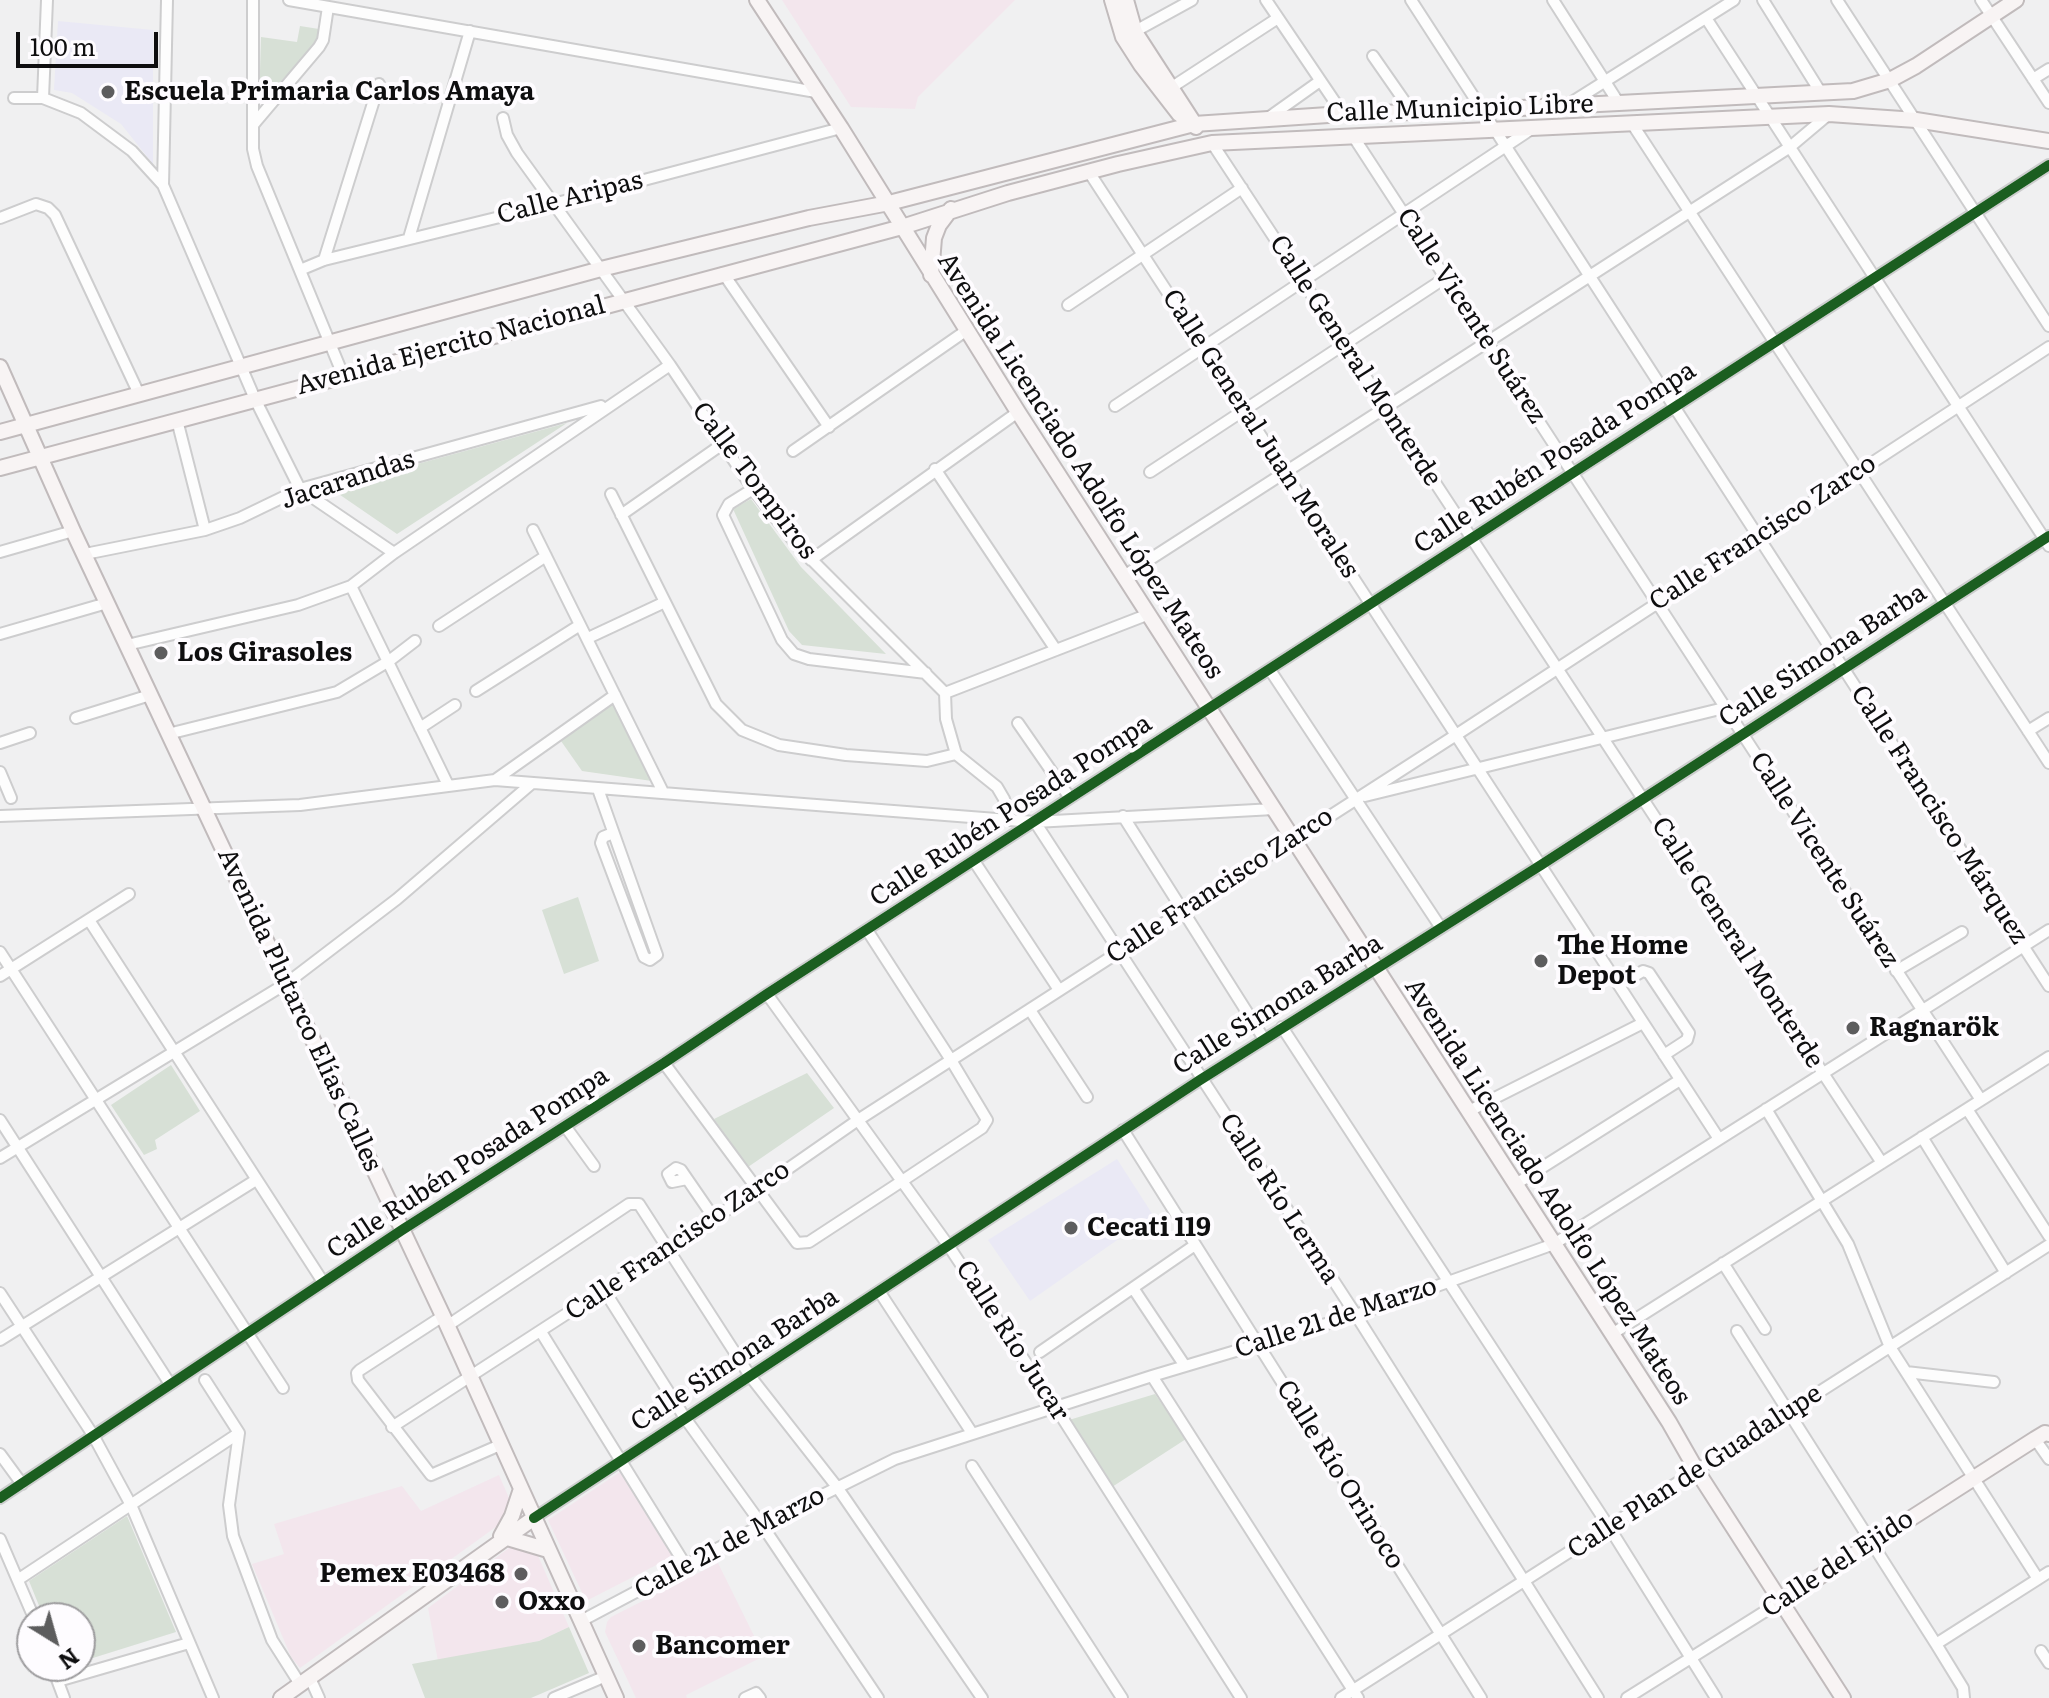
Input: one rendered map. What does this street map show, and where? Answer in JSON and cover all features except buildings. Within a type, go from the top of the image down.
[{"type":"main road","name":"Avenida Licenciado Adolfo López Mateos","points":[[757,0],[1843,1698]]},
{"type":"main road","name":"Calle General Monterde","points":[[1112,0],[1129,34],[1167,90],[1212,143]]},
{"type":"main road","name":"Calle General Monterde","points":[[1126,0],[1129,34]]},
{"type":"main road","name":"Calle Municipio Libre","points":[[889,203],[1194,124],[1343,114],[1853,91],[1890,80],[1916,66],[2016,0]]},
{"type":"main road","name":"Avenida Ejercito Nacional","points":[[0,468],[902,227],[1008,193],[1212,143],[1829,114],[1916,120],[2049,141]]},
{"type":"main road","points":[[1007,172],[1008,193]]},
{"type":"main road","name":"Avenida Ejercito Nacional","points":[[0,432],[601,269],[809,218],[889,203]]},
{"type":"main road","points":[[931,275],[934,238],[951,209]]},
{"type":"main road","name":"Avenida Plutarco Elías Calles","points":[[0,367],[73,531],[445,1321],[616,1698]]},
{"type":"main road","name":"Calle del Ejido","points":[[1780,1602],[2044,1434]]},
{"type":"main road","points":[[501,1540],[521,1489]]},
{"type":"main road","points":[[281,1698],[534,1518]]},
{"type":"main road","points":[[501,1540],[548,1550]]},
{"type":"street","points":[[43,98],[47,0]]},
{"type":"street","points":[[163,185],[167,0]]},
{"type":"street","points":[[253,0],[253,149],[257,166],[343,375]]},
{"type":"street","points":[[289,0],[816,92]]},
{"type":"street","points":[[1129,34],[1192,0]]},
{"type":"street","points":[[1266,0],[1343,114]]},
{"type":"street","name":"Calle Francisco Márquez","points":[[1411,0],[2049,986]]},
{"type":"street","points":[[1553,0],[1618,102]]},
{"type":"street","points":[[1568,105],[1734,0]]},
{"type":"street","points":[[1763,0],[1821,93]]},
{"type":"street","points":[[1837,0],[2049,326]]},
{"type":"street","points":[[1981,0],[2049,103]]},
{"type":"street","points":[[253,125],[319,47],[328,7]]},
{"type":"street","points":[[1167,90],[1278,18]]},
{"type":"street","points":[[1706,18],[2047,541]]},
{"type":"street","points":[[409,238],[470,31]]},
{"type":"street","points":[[1373,56],[1412,112]]},
{"type":"street","points":[[2033,79],[2049,69]]},
{"type":"street","points":[[1268,118],[1320,81]]},
{"type":"street","points":[[324,260],[379,84]]},
{"type":"street","points":[[14,98],[43,98],[81,113],[132,151],[163,185],[255,399],[300,489],[394,553]]},
{"type":"street","points":[[1124,576],[1790,147],[1829,114]]},
{"type":"street","name":"Calle Tompiros","points":[[503,118],[507,135],[517,153],[670,365],[753,489],[811,560],[945,693]]},
{"type":"street","points":[[1631,122],[2049,763]]},
{"type":"street","points":[[1115,406],[1535,127]]},
{"type":"street","name":"Calle Aripas","points":[[300,270],[324,260],[841,128]]},
{"type":"street","name":"Calle Vicente Suárez","points":[[1353,136],[1981,1100]]},
{"type":"street","name":"Calle General Monterde","points":[[1212,143],[1882,1163]]},
{"type":"street","name":"Calle Rubén Posada Pompa","points":[[0,1498],[402,1230],[2049,165]]},
{"type":"street","name":"Calle General Juan Morales","points":[[1089,172],[1719,1139]]},
{"type":"street","points":[[1068,305],[1242,188]]},
{"type":"street","points":[[0,218],[36,204],[48,208],[55,215],[139,394]]},
{"type":"street","points":[[723,273],[829,427]]},
{"type":"street","points":[[1150,472],[1445,278]]},
{"type":"street","points":[[793,451],[967,330]]},
{"type":"street","name":"Calle Francisco Zarco","points":[[392,1427],[756,1191],[858,1120],[1456,735],[2049,347]]},
{"type":"street","points":[[127,645],[298,605],[351,586],[394,553],[670,365]]},
{"type":"street","name":"Jacarandas","points":[[85,554],[205,530],[240,518],[300,489],[611,404]]},
{"type":"street","points":[[811,560],[1018,412]]},
{"type":"street","points":[[177,420],[205,530]]},
{"type":"street","points":[[621,515],[724,443]]},
{"type":"street","points":[[935,469],[1056,650]]},
{"type":"street","points":[[753,489],[729,504],[723,515],[782,640],[794,654],[809,659],[926,673]]},
{"type":"street","points":[[611,494],[716,704],[742,730],[779,745],[846,755],[927,761],[956,754]]},
{"type":"street","points":[[533,530],[663,792]]},
{"type":"street","points":[[0,552],[73,531]]},
{"type":"street","name":"Calle Simona Barba","points":[[534,1518],[1282,1027],[2047,541]]},
{"type":"street","points":[[439,626],[546,556]]},
{"type":"street","points":[[351,586],[448,785]]},
{"type":"street","points":[[588,638],[665,602]]},
{"type":"street","points":[[0,634],[107,603]]},
{"type":"street","points":[[1010,820],[997,787],[956,754],[946,719],[945,693],[1149,614]]},
{"type":"street","points":[[476,691],[580,625]]},
{"type":"street","points":[[168,734],[337,692],[389,661],[415,641]]},
{"type":"street","points":[[1270,670],[1441,928]]},
{"type":"street","points":[[76,718],[150,695]]},
{"type":"street","points":[[495,780],[615,695]]},
{"type":"street","points":[[420,728],[455,705]]},
{"type":"street","points":[[1355,798],[1724,708]]},
{"type":"street","points":[[2028,731],[2049,718]]},
{"type":"street","points":[[1018,723],[1070,798]]},
{"type":"street","points":[[0,743],[30,733]]},
{"type":"street","points":[[0,772],[11,798]]},
{"type":"street","points":[[0,816],[300,805],[495,780],[1035,822],[1274,809]]},
{"type":"street","points":[[0,1158],[287,983],[397,899],[531,784]]},
{"type":"street","points":[[598,789],[657,955],[650,960],[644,957],[601,843],[603,837],[613,833]]},
{"type":"street","points":[[1123,816],[1264,1039]]},
{"type":"street","name":"Calle Río Lerma","points":[[1035,822],[1200,1080],[1356,1315],[1598,1698]]},
{"type":"street","points":[[974,861],[1059,990]]},
{"type":"street","points":[[0,976],[129,894]]},
{"type":"street","points":[[623,901],[636,896]]},
{"type":"street","points":[[89,920],[323,1282]]},
{"type":"street","points":[[664,1063],[793,1241],[801,1244],[809,1242],[987,1122],[867,930]]},
{"type":"street","name":"Calle 21 de Marzo","points":[[581,1621],[895,1459],[1152,1376],[1356,1315],[1554,1244],[2049,930]]},
{"type":"street","points":[[1896,971],[1962,932]]},
{"type":"street","points":[[0,952],[283,1388]]},
{"type":"street","points":[[1619,985],[1643,971],[1649,973],[1689,1033],[1687,1040],[1664,1055]]},
{"type":"street","name":"Calle Río Jucar","points":[[767,994],[948,1245],[1241,1698]]},
{"type":"street","points":[[1030,1010],[1087,1097]]},
{"type":"street","points":[[1469,1111],[1643,1023]]},
{"type":"street","points":[[1282,1027],[1609,1527],[1716,1698]]},
{"type":"street","points":[[1612,1334],[2049,1057]]},
{"type":"street","points":[[1516,1184],[1680,1080]]},
{"type":"street","points":[[1766,1109],[1848,1244],[1890,1347],[2038,1579]]},
{"type":"street","points":[[1967,1109],[2049,1236]]},
{"type":"street","points":[[0,1120],[170,1384]]},
{"type":"street","points":[[565,1126],[594,1166]]},
{"type":"street","name":"Calle Río Orinoco","points":[[1123,1130],[1481,1698]]},
{"type":"street","points":[[1922,1137],[2006,1273]]},
{"type":"street","points":[[687,1179],[714,1218]]},
{"type":"street","points":[[0,1340],[256,1180]]},
{"type":"street","points":[[500,1445],[431,1475],[392,1427],[358,1380],[357,1373],[629,1204],[639,1204],[750,1376],[837,1487],[982,1698]]},
{"type":"street","points":[[1040,1352],[1195,1245]]},
{"type":"street","name":"Calle Plan de Guadalupe","points":[[1341,1698],[1355,1694],[1441,1634],[2049,1245]]},
{"type":"street","points":[[1723,1263],[1765,1329]]},
{"type":"street","points":[[1133,1288],[1185,1366]]},
{"type":"street","points":[[604,1290],[685,1418],[762,1525],[878,1698]]},
{"type":"street","points":[[879,1291],[972,1433]]},
{"type":"street","points":[[0,1293],[93,1435],[131,1505],[213,1698]]},
{"type":"street","points":[[1737,1331],[1936,1644],[1963,1688],[1964,1698]]},
{"type":"street","points":[[541,1332],[686,1566]]},
{"type":"street","points":[[1906,1372],[1994,1382]]},
{"type":"street","points":[[1152,1376],[1355,1694]]},
{"type":"street","points":[[205,1380],[239,1433],[229,1505],[233,1536],[272,1640],[319,1698]]},
{"type":"street","points":[[19,1579],[239,1433]]},
{"type":"street","points":[[2044,1434],[2049,1459]]},
{"type":"street","points":[[0,1454],[22,1484]]},
{"type":"street","points":[[972,1466],[1122,1698]]},
{"type":"street","points":[[0,1539],[28,1602]]},
{"type":"street","points":[[1936,1644],[2049,1572]]},
{"type":"street","name":"Calle del Ejido","points":[[1627,1698],[1780,1602]]},
{"type":"street","points":[[96,1670],[189,1643]]},
{"type":"street","points":[[2041,1651],[2049,1663]]},
{"type":"street","points":[[554,1698],[606,1676]]},
{"type":"street","points":[[745,1698],[756,1693],[760,1698]]},
{"type":"shaded area","points":[[782,0],[1015,0],[918,97],[915,109],[851,107]]},
{"type":"shaded area","name":"Escuela Primaria Carlos Amaya","points":[[58,21],[153,30],[153,164],[121,124],[72,93],[54,90]]},
{"type":"shaded area","points":[[300,26],[319,29],[316,45],[259,104],[261,37],[297,42]]},
{"type":"shaded area","points":[[567,423],[397,534],[330,488]]},
{"type":"shaded area","points":[[751,499],[801,567],[886,654],[802,645],[789,631],[733,509]]},
{"type":"shaded area","points":[[614,703],[652,781],[582,771],[561,741]]},
{"type":"shaded area","points":[[578,897],[599,961],[564,974],[542,910]]},
{"type":"shaded area","points":[[171,1065],[200,1111],[155,1140],[157,1149],[144,1155],[111,1105]]},
{"type":"shaded area","points":[[807,1073],[834,1108],[748,1167],[714,1119]]},
{"type":"shaded area","name":"Cecati 119","points":[[1117,1159],[1153,1215],[1030,1301],[988,1240]]},
{"type":"shaded area","points":[[1155,1394],[1186,1439],[1112,1487],[1069,1420]]},
{"type":"shaded area","points":[[620,1472],[674,1556],[586,1601],[548,1520]]},
{"type":"shaded area","points":[[499,1475],[509,1498],[500,1524],[300,1668],[291,1657],[252,1564],[284,1554],[274,1524],[402,1486],[421,1511]]},
{"type":"shaded area","points":[[127,1516],[176,1632],[96,1657],[96,1602],[38,1602],[29,1581]]},
{"type":"shaded area","points":[[513,1545],[536,1551],[569,1627],[539,1641],[438,1661],[428,1608]]},
{"type":"shaded area","points":[[718,1563],[764,1656],[686,1695],[687,1698],[636,1698],[605,1632],[607,1622],[611,1617]]},
{"type":"shaded area","points":[[569,1627],[589,1673],[531,1698],[425,1698],[412,1664],[539,1641]]},
{"type":"cycle path","points":[[0,1498],[402,1230],[2049,165]]},
{"type":"cycle path","points":[[534,1518],[1200,1080],[1541,865],[2049,536]]},
{"type":"place","name":"Escuela Primaria Carlos Amaya","points":[[108,92]]},
{"type":"place","name":"Los Girasoles","points":[[161,653]]},
{"type":"place","name":"The Home Depot","points":[[1541,961]]},
{"type":"place","name":"Ragnarök","points":[[1853,1028]]},
{"type":"place","name":"Cecati 119","points":[[1071,1228]]},
{"type":"place","name":"Pemex E03468","points":[[521,1574]]},
{"type":"place","name":"Oxxo","points":[[502,1602]]},
{"type":"place","name":"Bancomer","points":[[639,1646]]}]
